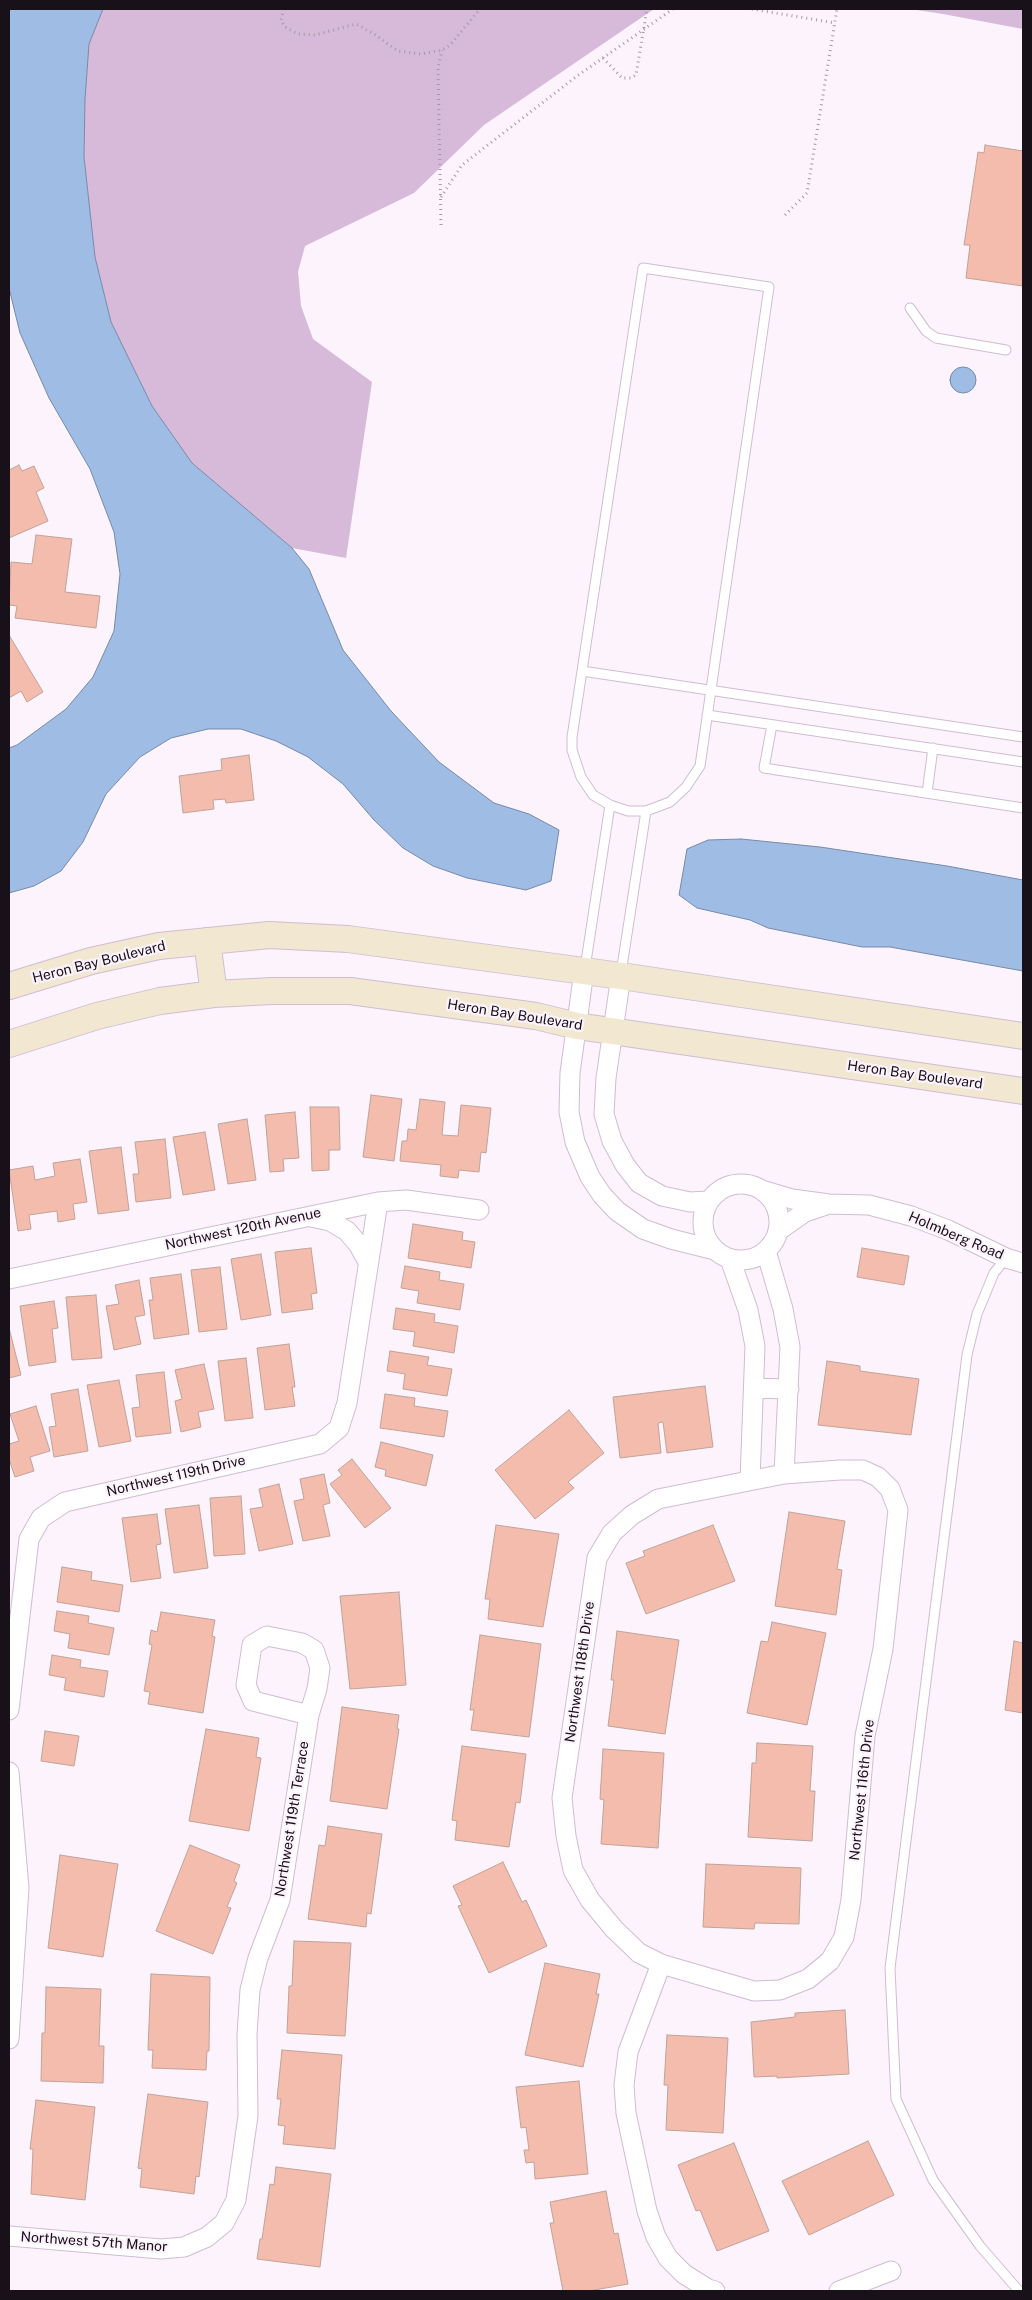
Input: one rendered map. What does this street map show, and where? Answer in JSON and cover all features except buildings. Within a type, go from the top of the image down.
[{"type":"street","name":"Heron Bay Boulevard","points":[[9,986],[91,962],[160,946],[269,935],[348,939],[621,976],[1023,1036]]},
{"type":"street","points":[[207,941],[214,994]]},
{"type":"street","points":[[584,971],[578,1026],[570,1073],[569,1112],[575,1142],[590,1177],[602,1195],[617,1211],[644,1229],[723,1254],[749,1259],[766,1251],[774,1242],[779,1220],[777,1208],[771,1198],[762,1190],[751,1185],[739,1184],[727,1186],[717,1192],[709,1201],[704,1211],[703,1227],[708,1242],[723,1254],[748,1310],[755,1346],[750,1480]]},
{"type":"street","points":[[621,976],[606,1078],[604,1114],[612,1140],[625,1165],[640,1183],[662,1196],[690,1202],[709,1201]]},
{"type":"street","name":"Heron Bay Boulevard","points":[[9,1044],[97,1016],[160,1001],[214,994],[272,991],[350,991],[536,1016],[578,1026],[1023,1091]]},
{"type":"street","name":"Holmberg Road","points":[[762,1190],[792,1199],[829,1204],[870,1205],[911,1216],[948,1230],[1014,1260]]},
{"type":"street","name":"Northwest 120th Avenue","points":[[9,1278],[378,1202],[406,1200],[479,1210]]},
{"type":"street","name":"Northwest 119th Drive","points":[[9,1710],[29,1539],[41,1518],[65,1502],[320,1444],[338,1428],[346,1403],[378,1202]]},
{"type":"street","name":"Holmberg Road","points":[[778,1231],[805,1212],[829,1204]]},
{"type":"street","points":[[308,1216],[330,1221],[347,1231],[358,1244],[368,1262]]},
{"type":"street","points":[[766,1251],[783,1309],[790,1347],[784,1474]]},
{"type":"street","points":[[754,1388],[789,1389]]},
{"type":"street","name":"Northwest 116th Drive","points":[[661,1964],[754,1991],[780,1990],[808,1979],[830,1961],[844,1937],[851,1900],[865,1736],[883,1649],[898,1510],[890,1489],[878,1477],[863,1470],[784,1474]]},
{"type":"street","name":"Northwest 118th Drive","points":[[661,1964],[640,1952],[614,1929],[590,1900],[573,1870],[566,1836],[562,1798],[597,1558],[612,1533],[632,1515],[658,1499],[784,1474]]},
{"type":"street","name":"Northwest 119th Terrace","points":[[207,2237],[224,2223],[236,2200],[248,2116],[250,1990],[258,1958],[280,1900],[309,1715],[317,1689],[320,1668],[314,1650],[302,1643],[267,1636],[252,1645],[246,1685],[253,1701],[309,1715]]},
{"type":"street","points":[[9,1772],[19,1888],[9,2039]]},
{"type":"street","points":[[661,1964],[628,2052],[624,2085],[626,2113],[647,2211],[656,2237],[668,2258],[684,2274],[708,2289],[715,2291]]},
{"type":"street","name":"Northwest 57th Manor","points":[[9,2236],[161,2249],[184,2248],[207,2237]]},
{"type":"street","points":[[839,2291],[891,2270]]},
{"type":"lane","points":[[643,268],[769,287],[700,766],[686,787],[670,802],[646,811],[628,811],[610,805],[593,795],[580,778],[572,750],[572,737],[582,670],[643,268]]},
{"type":"lane","points":[[910,308],[926,331],[936,338],[1006,350]]},
{"type":"lane","points":[[582,670],[1023,737]]},
{"type":"lane","points":[[707,715],[1023,762]]},
{"type":"lane","points":[[772,725],[764,768],[1023,808]]},
{"type":"lane","points":[[928,793],[934,748]]},
{"type":"lane","points":[[584,971],[610,805]]},
{"type":"lane","points":[[621,976],[646,811]]},
{"type":"lane","points":[[1014,1260],[994,1273],[977,1314],[967,1355],[890,1968],[896,2098],[933,2180],[980,2246],[1019,2291]]},
{"type":"path","points":[[284,9],[281,20],[285,27],[298,34],[315,34],[356,24],[374,34],[398,52],[421,54],[442,50],[450,45],[460,36],[480,9]]},
{"type":"path","points":[[603,58],[622,78],[631,78],[636,75],[647,9]]},
{"type":"path","points":[[441,197],[462,165],[603,58],[673,9]]},
{"type":"path","points":[[752,9],[834,23]]},
{"type":"path","points":[[785,215],[807,193],[837,9]]},
{"type":"path","points":[[440,225],[438,68],[442,50]]},
{"type":"shaded area","points":[[103,9],[654,9],[484,125],[414,193],[305,246],[298,272],[301,306],[313,339],[372,382],[346,558],[292,548],[192,463],[152,406],[111,322],[95,257],[84,157],[85,99],[89,44]]},
{"type":"shaded area","points":[[910,9],[1023,9],[1023,29],[943,14]]},
{"type":"water","points":[[9,9],[103,9],[89,44],[85,99],[84,157],[95,257],[111,322],[152,406],[192,463],[292,548],[309,569],[343,650],[391,711],[439,762],[494,803],[529,814],[559,830],[551,881],[526,890],[467,878],[433,866],[403,848],[374,820],[343,784],[308,757],[276,741],[241,729],[208,729],[171,738],[140,757],[106,794],[83,842],[61,871],[34,886],[9,893],[9,748],[17,745],[66,709],[93,677],[114,631],[120,574],[114,532],[90,469],[49,398],[20,333],[9,288]]},
{"type":"water","points":[[963,367],[972,371],[976,380],[972,389],[963,393],[954,389],[950,380],[954,371]]},
{"type":"water","points":[[741,839],[820,847],[947,866],[1023,880],[1023,971],[890,947],[862,947],[768,928],[750,920],[697,908],[679,895],[687,849],[708,840]]}]
